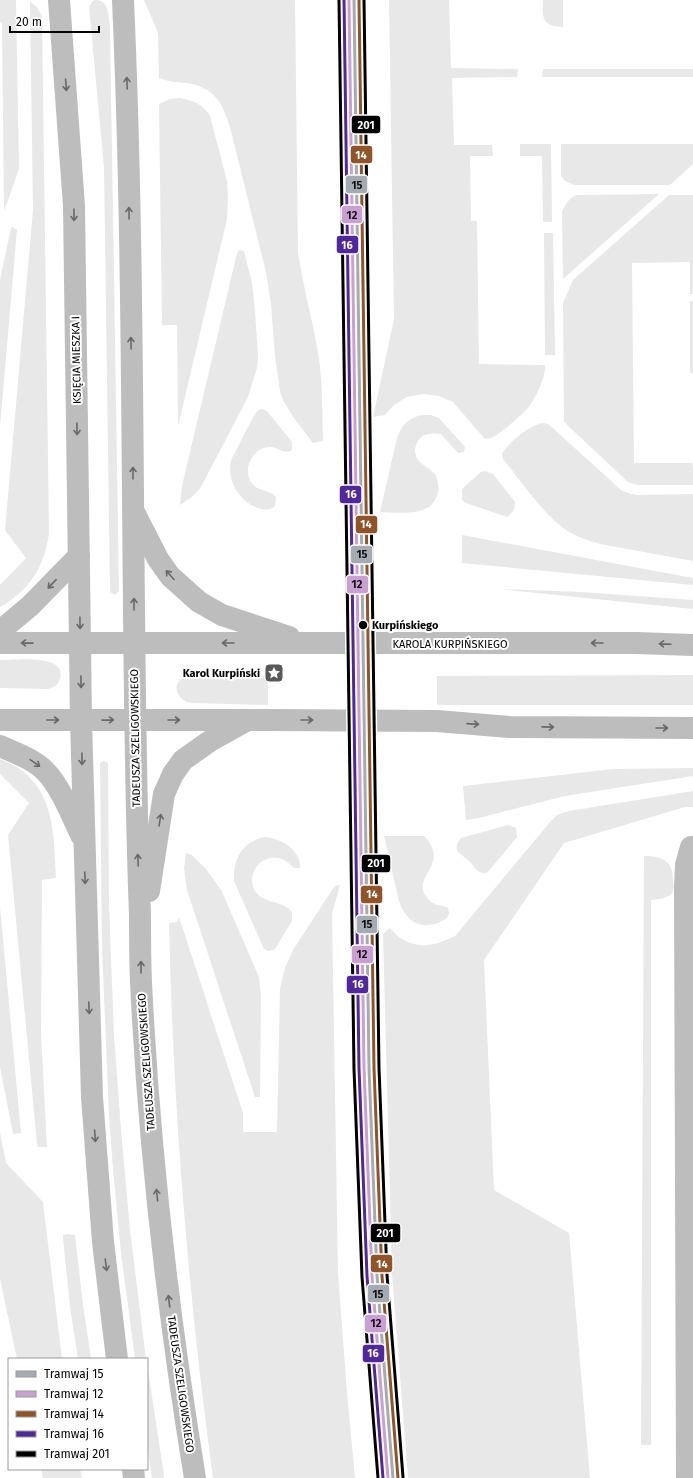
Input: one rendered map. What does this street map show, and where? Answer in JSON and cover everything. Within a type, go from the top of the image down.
[{"type":"street","name":"KSIĘCIA MIESZKA I","points":[[59,0],[74,206],[81,720]]},
{"type":"street","points":[[123,0],[127,97],[134,643]]},
{"type":"street","points":[[133,512],[158,559],[170,576],[199,602],[222,615],[267,636]]},
{"type":"street","points":[[0,631],[30,606],[79,556]]},
{"type":"street","name":"KAROLA KURPIŃSKIEGO","points":[[0,643],[134,643],[267,636],[307,643],[636,643],[693,645]]},
{"type":"street","name":"TADEUSZA SZELIGOWSKIEGO","points":[[134,643],[135,770],[143,1016],[157,1198],[176,1355],[195,1478]]},
{"type":"street","points":[[0,720],[436,721],[509,727],[693,728]]},
{"type":"street","points":[[81,720],[92,1097],[103,1242],[117,1358]]},
{"type":"street","points":[[140,941],[164,794],[173,774],[183,760],[210,741],[258,720]]},
{"type":"street","points":[[0,746],[26,757],[46,771],[61,794],[84,839]]},
{"type":"street","points":[[687,1478],[685,888],[686,865],[691,847],[693,846]]},
{"type":"shaded area","points":[[0,0],[16,0],[19,169],[4,211],[2,23],[0,22]]},
{"type":"shaded area","points":[[96,0],[104,3],[108,10],[110,28],[119,591],[115,595],[110,592],[104,167],[89,7],[93,1]]},
{"type":"shaded area","points":[[144,0],[295,0],[298,252],[320,363],[323,441],[313,443],[294,418],[283,400],[280,391],[275,356],[271,304],[266,272],[230,127],[224,110],[216,98],[204,88],[197,85],[159,78],[158,34]]},
{"type":"shaded area","points":[[389,0],[449,0],[451,68],[518,69],[517,77],[452,78],[454,145],[492,145],[493,156],[470,156],[471,221],[477,221],[479,364],[545,365],[544,374],[540,385],[530,405],[513,422],[492,438],[484,438],[453,402],[439,396],[423,394],[407,397],[394,405],[385,415],[373,417],[394,319]]},
{"type":"shaded area","points":[[543,0],[563,0],[563,27],[547,23],[543,16]]},
{"type":"shaded area","points":[[30,2],[37,7],[42,16],[49,533],[44,556],[34,576],[19,593],[0,607],[0,585],[26,558],[5,530],[33,210]]},
{"type":"shaded area","points":[[543,69],[693,69],[693,77],[542,77]]},
{"type":"shaded area","points":[[180,98],[190,100],[198,104],[210,116],[227,181],[228,197],[227,219],[178,426],[177,325],[162,325],[159,104],[170,99]]},
{"type":"shaded area","points":[[520,144],[551,144],[552,222],[543,222],[542,156],[520,156]]},
{"type":"shaded area","points":[[561,144],[693,144],[693,164],[670,185],[574,185],[564,180],[561,176]]},
{"type":"shaded area","points":[[659,194],[563,279],[562,212],[566,204],[574,196]]},
{"type":"shaded area","points":[[669,195],[693,195],[693,294],[690,294],[690,262],[632,263],[634,463],[692,463],[693,485],[638,485],[628,482],[564,422],[563,303],[573,280]]},
{"type":"shaded area","points":[[12,227],[17,230],[0,426],[0,280]]},
{"type":"shaded area","points":[[544,233],[553,233],[555,355],[545,355]]},
{"type":"shaded area","points":[[239,250],[244,251],[252,283],[258,356],[257,368],[248,397],[202,485],[187,501],[180,505],[182,486],[237,253]]},
{"type":"shaded area","points":[[690,301],[693,301],[693,373],[690,373]]},
{"type":"shaded area","points":[[262,409],[267,411],[292,442],[291,451],[285,452],[273,447],[265,448],[255,453],[249,462],[248,473],[252,483],[258,488],[273,494],[276,497],[275,506],[270,509],[261,509],[253,506],[242,498],[234,487],[230,474],[232,457],[255,414],[258,410]]},
{"type":"shaded area","points":[[422,415],[431,415],[439,418],[465,447],[464,452],[458,453],[441,434],[422,436],[419,439],[415,449],[416,454],[419,461],[436,476],[438,492],[435,501],[429,507],[414,512],[380,512],[399,433],[409,420]]},
{"type":"shaded area","points":[[543,423],[548,424],[555,430],[621,490],[639,495],[693,494],[693,561],[596,543],[571,533],[552,519],[503,459],[502,454],[509,444],[520,435],[532,427]]},
{"type":"shaded area","points":[[485,471],[493,474],[515,502],[513,510],[507,517],[466,503],[462,500],[462,490],[464,487],[481,472]]},
{"type":"shaded area","points":[[462,535],[693,578],[693,585],[462,563]]},
{"type":"shaded area","points":[[498,589],[581,592],[693,600],[693,609]]},
{"type":"shaded area","points":[[27,659],[48,662],[56,665],[60,671],[60,679],[55,686],[48,689],[0,688],[0,660]]},
{"type":"shaded area","points":[[693,675],[693,705],[437,705],[437,676]]},
{"type":"shaded area","points":[[186,676],[268,676],[268,705],[186,702],[179,695],[177,687],[181,679]]},
{"type":"shaded area","points":[[0,759],[18,768],[31,779],[41,793],[48,808],[52,824],[56,878],[42,880],[41,1035],[47,1147],[38,1147],[37,1144],[8,835],[29,803],[0,774]]},
{"type":"shaded area","points":[[104,761],[108,763],[109,903],[114,1035],[121,1130],[130,1230],[146,1358],[135,1358],[121,1253],[109,1116],[102,948],[101,762]]},
{"type":"shaded area","points":[[693,768],[693,776],[565,796],[466,820],[463,786],[613,769]]},
{"type":"shaded area","points":[[693,791],[693,807],[685,807],[564,843],[484,960],[494,1190],[569,1233],[590,1478],[408,1478],[392,1274],[383,934],[390,928],[402,939],[417,945],[430,945],[455,936],[557,815],[569,811]]},
{"type":"shaded area","points":[[508,825],[516,828],[517,837],[487,873],[478,871],[460,854],[457,849],[458,842],[461,838]]},
{"type":"shaded area","points":[[384,836],[424,836],[431,846],[434,854],[433,862],[424,882],[423,889],[431,902],[448,908],[449,913],[447,918],[431,925],[424,925],[412,921],[407,916],[399,901]]},
{"type":"shaded area","points":[[266,837],[278,840],[294,850],[299,861],[300,868],[294,868],[279,858],[273,858],[262,862],[254,871],[252,883],[258,894],[262,898],[283,905],[292,912],[292,921],[275,949],[270,951],[264,949],[234,881],[235,866],[241,852],[251,842]]},
{"type":"shaded area","points":[[186,853],[192,855],[205,868],[222,892],[259,977],[261,995],[260,1097],[255,1097],[187,890],[184,868]]},
{"type":"shaded area","points":[[644,856],[656,857],[669,864],[674,885],[673,891],[670,895],[651,900],[651,1445],[641,1445]]},
{"type":"shaded area","points":[[340,885],[332,914],[338,1273],[355,1478],[213,1478],[196,1340],[183,1201],[174,1062],[169,923],[177,922],[179,917],[243,1113],[243,1132],[277,1132],[280,989],[285,968],[293,950],[332,890],[335,886]]},
{"type":"shaded area","points":[[0,907],[21,1133],[13,1134],[0,1067]]},
{"type":"shaded area","points":[[0,1132],[6,1163],[43,1202],[62,1358],[17,1358],[0,1279]]},
{"type":"shaded area","points":[[63,1235],[75,1235],[91,1358],[78,1358],[70,1307]]},
{"type":"shaded area","points":[[148,1371],[164,1478],[152,1478],[148,1451]]},
{"type":"shaded area","points":[[41,1470],[80,1470],[82,1478],[43,1478]]},
{"type":"tram line","name":"16","points":[[344,0],[359,1068],[367,1276],[383,1478]]},
{"type":"tram line","name":"12","points":[[349,0],[364,1068],[372,1276],[388,1478]]},
{"type":"tram line","name":"15","points":[[354,0],[369,1068],[377,1276],[393,1478]]},
{"type":"tram line","name":"14","points":[[359,0],[374,1068],[382,1276],[398,1478]]},
{"type":"tram line","name":"201","points":[[364,0],[379,1068],[387,1275],[403,1477]]},
{"type":"transit line","points":[[339,0],[354,1069],[362,1277],[378,1478]]},
{"type":"place","name":"Kurpińskiego","points":[[363,625]]},
{"type":"place","name":"Karol Kurpiński","points":[[274,673]]}]
